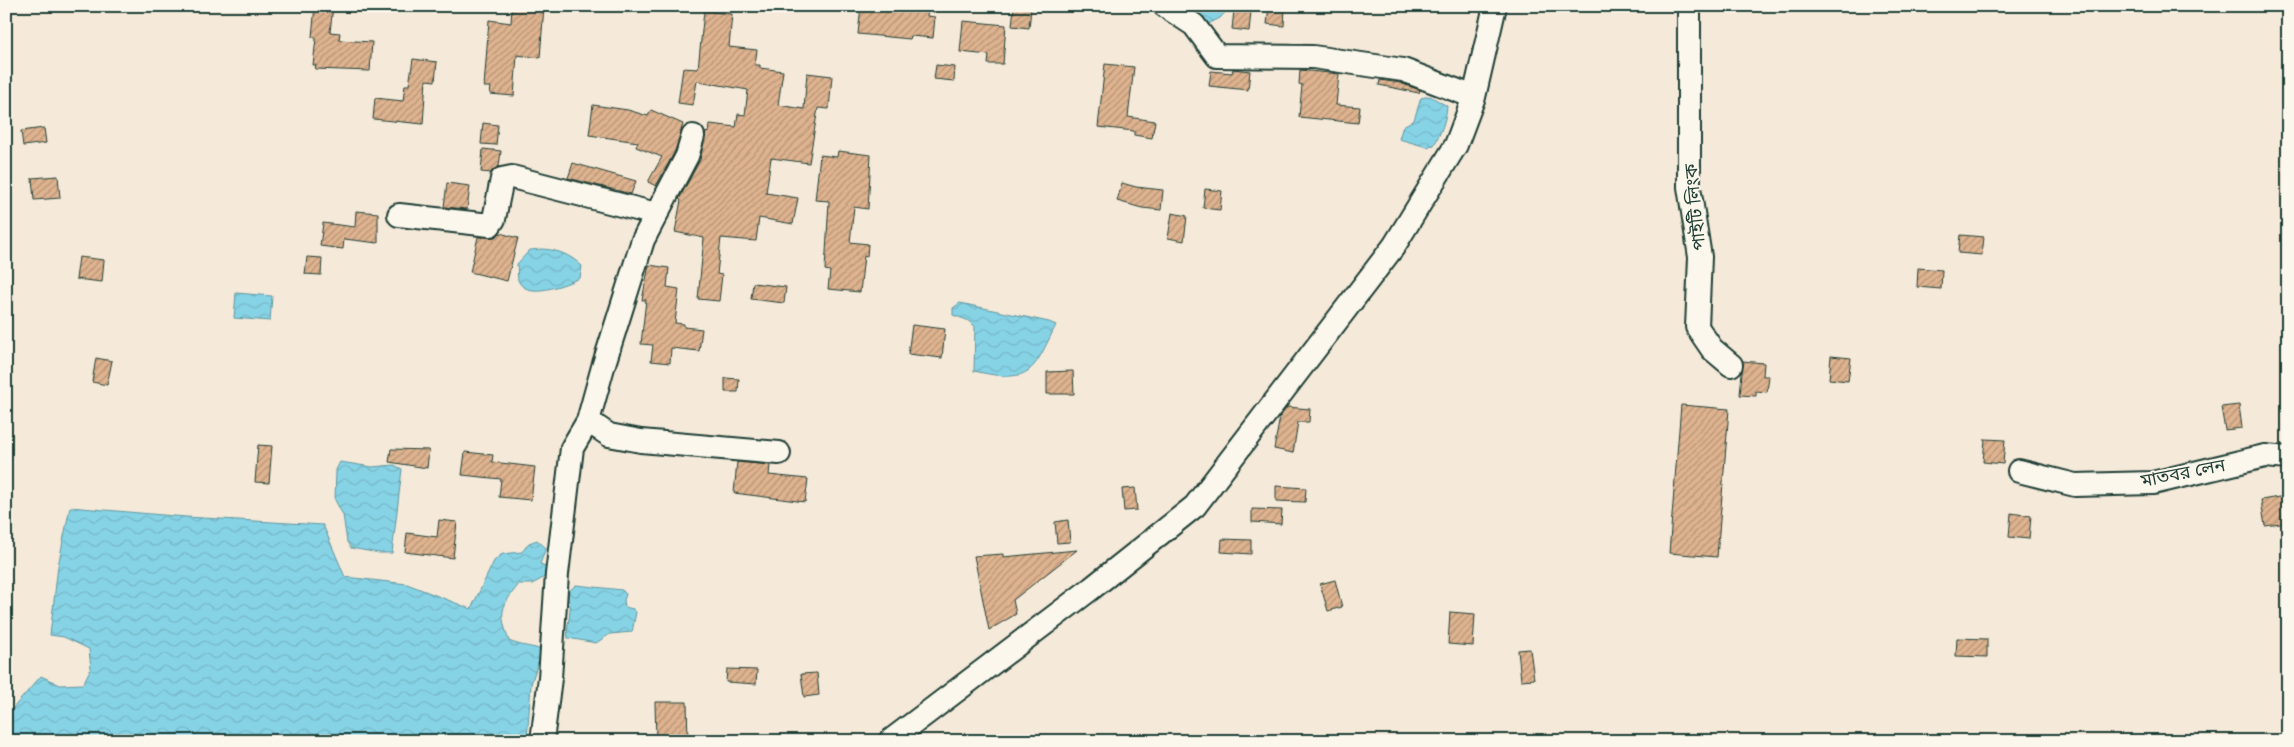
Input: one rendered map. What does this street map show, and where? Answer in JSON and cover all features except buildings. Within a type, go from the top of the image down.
[{"type":"street","points":[[1165,6],[1194,25],[1217,56],[1314,57],[1404,70],[1474,97]]},
{"type":"street","points":[[890,741],[1092,588],[1195,506],[1394,246],[1456,145],[1474,97],[1495,6]]},
{"type":"street","name":"পাইটি লিংক","points":[[1689,6],[1689,188],[1700,257],[1697,327],[1712,349],[1731,365]]},
{"type":"street","points":[[542,741],[550,678],[556,574],[572,448],[588,421],[643,240],[688,156],[693,136]]},
{"type":"street","points":[[399,215],[490,224],[494,219],[502,179],[512,177],[656,214]]},
{"type":"street","points":[[588,421],[608,435],[641,442],[778,452]]},
{"type":"street","name":"মাতবর লেন","points":[[2020,471],[2075,485],[2153,483],[2265,456],[2288,458]]},
{"type":"water","points":[[1195,6],[1231,6],[1220,18],[1208,24],[1197,21],[1190,15]]},
{"type":"water","points":[[1430,96],[1447,106],[1443,126],[1434,145],[1427,147],[1399,139],[1403,126],[1414,120],[1421,98]]},
{"type":"water","points":[[542,249],[559,252],[578,262],[582,266],[580,278],[547,289],[537,290],[522,286],[518,280],[517,264],[530,250]]},
{"type":"water","points":[[236,293],[272,296],[270,321],[234,318]]},
{"type":"water","points":[[960,303],[1056,325],[1035,364],[1028,371],[1019,375],[1008,376],[974,371],[975,326],[967,320],[953,315],[953,308]]},
{"type":"water","points":[[340,462],[372,467],[394,465],[402,469],[392,553],[379,553],[351,548],[347,542],[343,515],[335,500],[336,470]]},
{"type":"water","points":[[70,507],[186,517],[323,525],[345,577],[407,584],[471,609],[494,561],[502,554],[522,552],[529,543],[537,540],[546,548],[540,564],[546,566],[545,577],[532,584],[519,584],[508,599],[503,611],[509,641],[542,650],[531,684],[527,741],[6,741],[6,716],[41,676],[60,685],[83,684],[91,668],[89,649],[64,637],[50,635],[58,566]]},
{"type":"water","points":[[576,585],[622,590],[626,594],[624,600],[625,607],[636,612],[632,632],[610,634],[596,643],[568,638],[569,591]]}]
